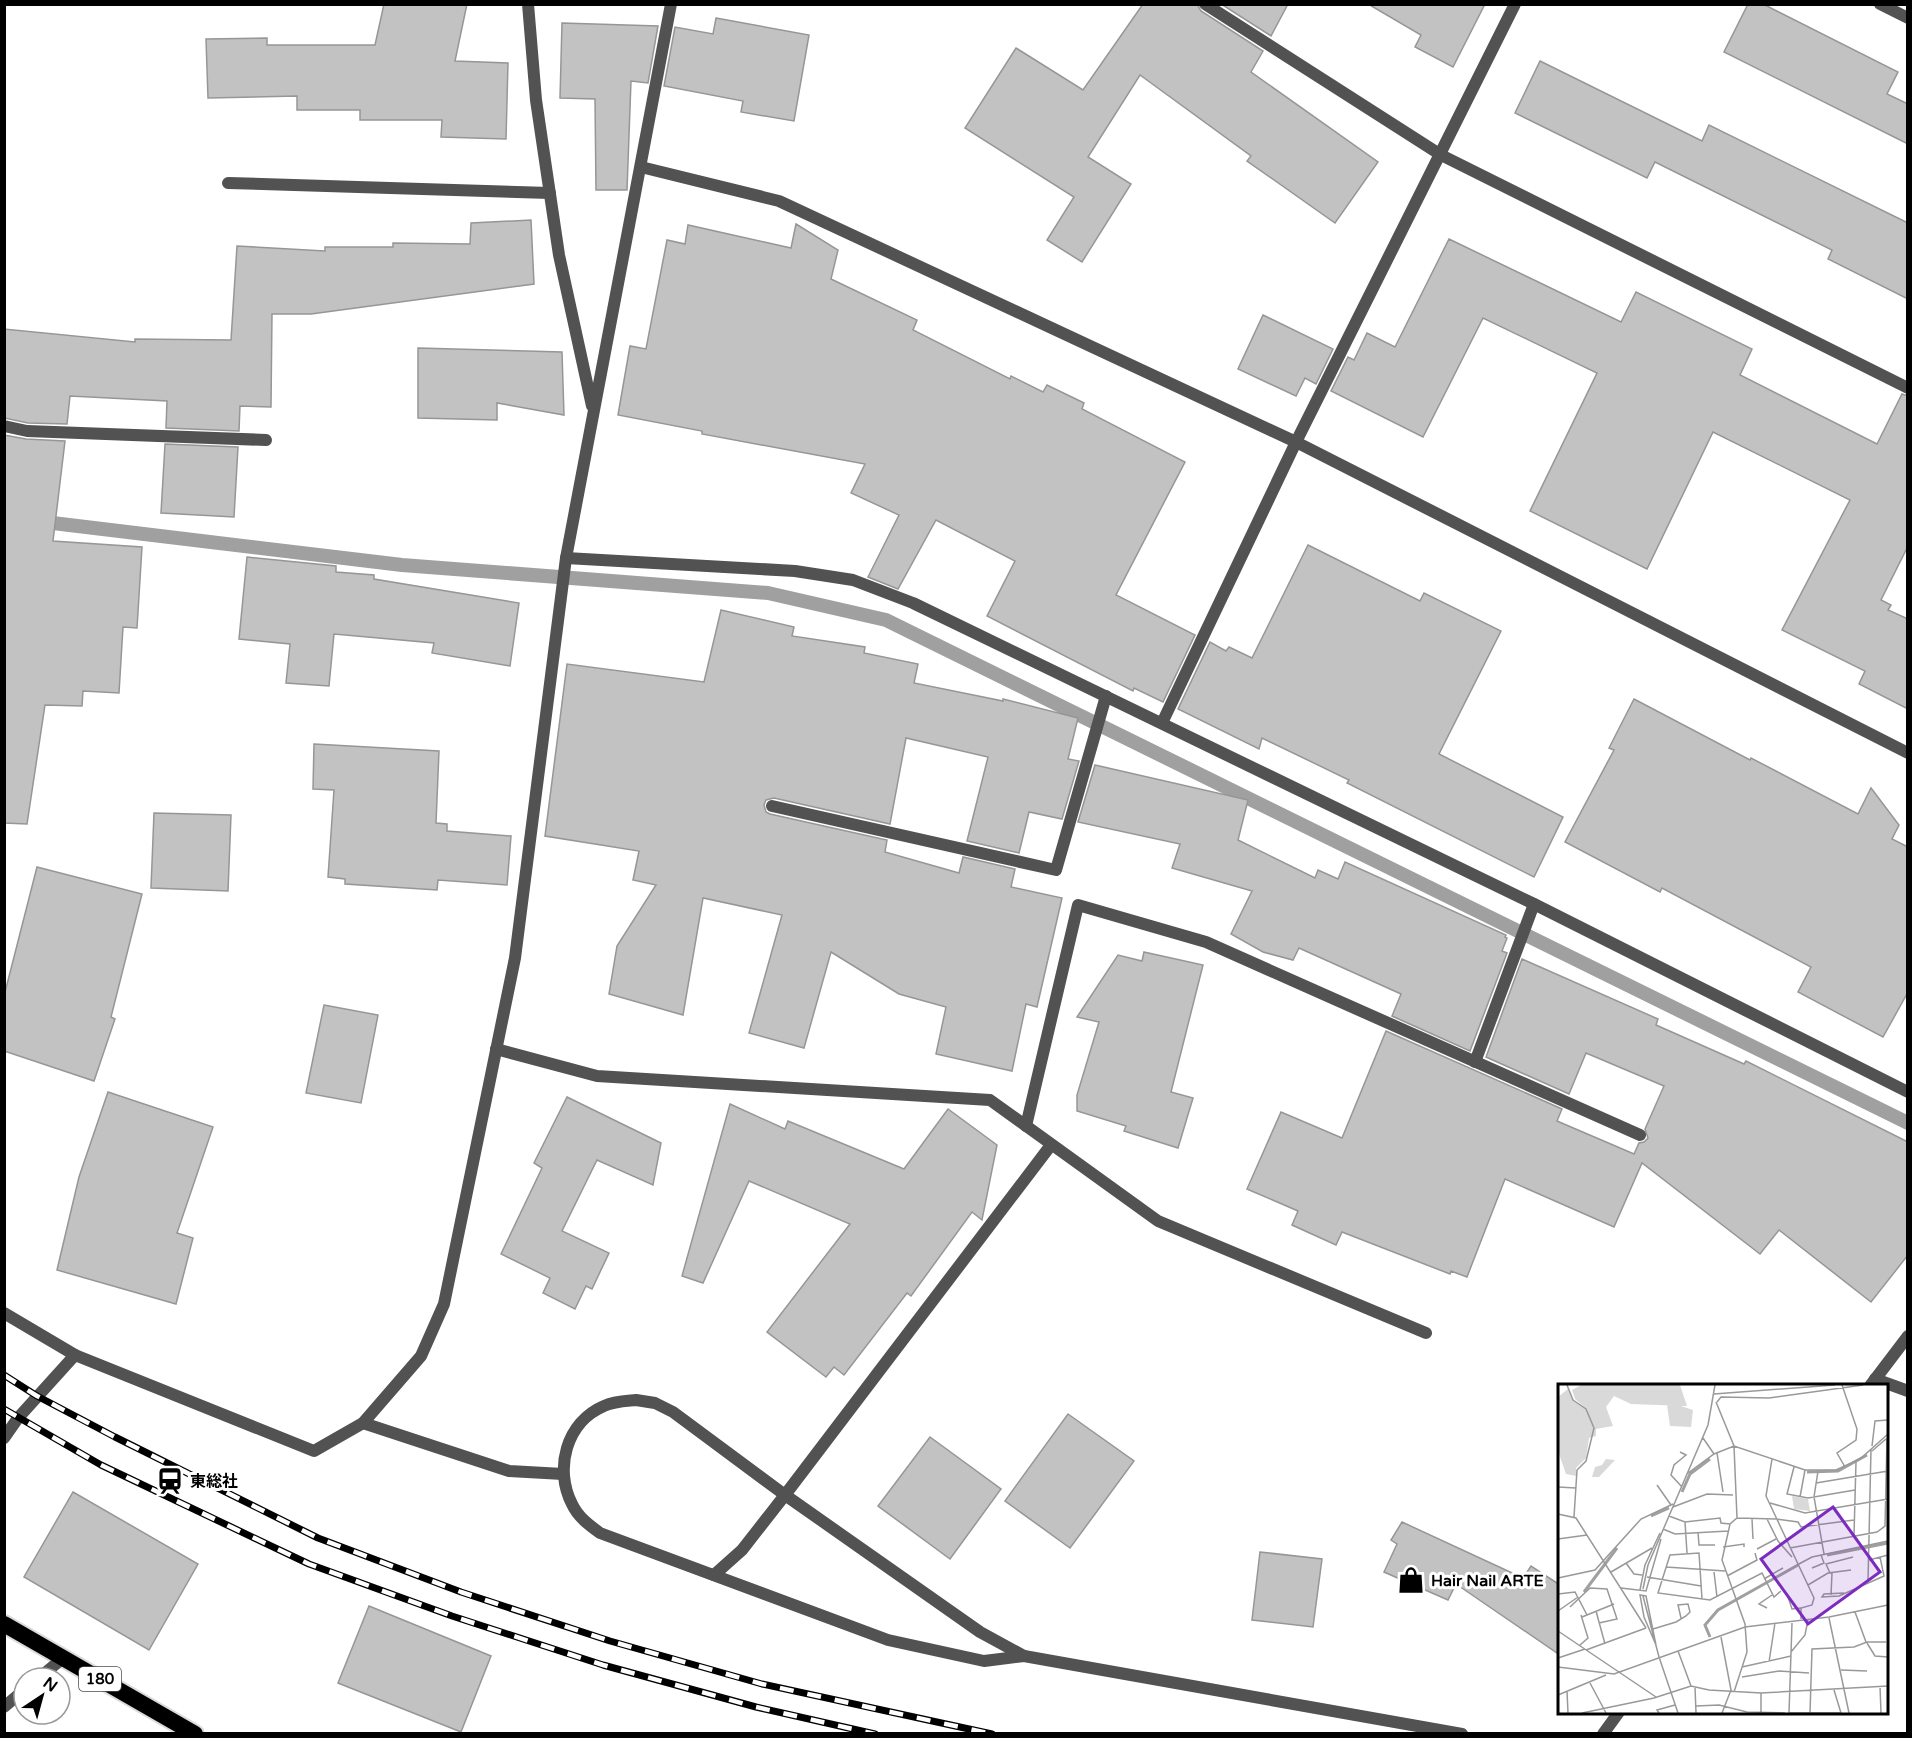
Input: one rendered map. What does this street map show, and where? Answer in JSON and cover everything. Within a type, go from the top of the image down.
[{"type":"highway","name":"180","points":[[4,1624],[195,1734]]},
{"type":"street","points":[[528,4],[536,100],[559,255],[594,413]]},
{"type":"street","points":[[4,1313],[75,1355],[315,1450],[363,1423],[421,1356],[444,1304],[515,958],[565,563],[671,4]]},
{"type":"street","points":[[1205,4],[1441,155],[1908,388]]},
{"type":"street","points":[[1162,723],[1296,442],[1515,4]]},
{"type":"street","points":[[1880,4],[1908,18]]},
{"type":"street","points":[[640,167],[779,201],[1296,442],[1908,753]]},
{"type":"street","points":[[228,183],[550,193]]},
{"type":"street","points":[[4,426],[27,431],[266,440]]},
{"type":"street","points":[[565,563],[795,571],[853,580],[913,603],[1534,904],[1908,1092]]},
{"type":"street","points":[[772,806],[1056,870],[1106,696]]},
{"type":"street","points":[[1475,1062],[1534,904]]},
{"type":"street","points":[[1026,1126],[1078,905],[1206,942],[1640,1135]]},
{"type":"street","points":[[496,1049],[597,1076],[990,1100],[1158,1221],[1426,1333]]},
{"type":"street","points":[[714,1575],[742,1550],[1051,1145]]},
{"type":"street","points":[[1872,1382],[1908,1336]]},
{"type":"street","points":[[4,1438],[18,1418],[75,1355]]},
{"type":"street","points":[[1888,1386],[1908,1391]]},
{"type":"street","points":[[1024,1656],[980,1632],[785,1495],[673,1412],[655,1403],[636,1400],[604,1406],[580,1424],[569,1439],[563,1474],[566,1490],[573,1506],[585,1522],[600,1533],[888,1640],[984,1660],[1024,1656],[1462,1734]]},
{"type":"street","points":[[363,1423],[509,1471],[563,1474]]},
{"type":"street","points":[[53,1666],[63,1658]]},
{"type":"street","points":[[1603,1734],[1618,1714]]},
{"type":"building","points":[[384,4],[467,4],[455,61],[508,63],[506,139],[441,137],[442,120],[360,120],[360,110],[297,110],[297,96],[208,98],[206,39],[267,38],[267,45],[375,45]]},
{"type":"building","points":[[1143,4],[1197,4],[1201,11],[1263,51],[1251,72],[1378,162],[1335,223],[1247,161],[1251,156],[1140,75],[1088,157],[1131,184],[1082,262],[1047,240],[1074,197],[965,128],[1016,48],[1083,90]]},
{"type":"building","points":[[1221,4],[1288,4],[1271,36]]},
{"type":"building","points":[[1368,4],[1485,4],[1453,67],[1415,47],[1421,35]]},
{"type":"building","points":[[1748,4],[1763,4],[1898,72],[1887,94],[1908,104],[1908,144],[1724,52]]},
{"type":"building","points":[[716,18],[809,35],[794,121],[741,112],[743,101],[664,86],[675,27],[713,34]]},
{"type":"building","points":[[562,23],[658,26],[648,83],[631,81],[627,190],[596,190],[595,99],[560,98]]},
{"type":"building","points":[[1540,61],[1702,141],[1709,125],[1908,223],[1908,299],[1828,259],[1832,250],[1655,162],[1647,178],[1515,113]]},
{"type":"building","points":[[531,220],[534,284],[311,314],[272,314],[271,407],[240,406],[239,431],[166,428],[167,401],[70,396],[67,424],[28,423],[4,418],[4,329],[135,342],[135,339],[231,340],[237,246],[325,251],[325,247],[393,247],[393,243],[470,244],[471,223]]},
{"type":"building","points":[[796,224],[838,250],[831,279],[917,320],[913,330],[1010,379],[1011,376],[1043,392],[1047,385],[1084,403],[1082,409],[1185,462],[1116,595],[1195,635],[1163,702],[1134,688],[1133,691],[987,616],[1015,561],[936,520],[898,589],[868,577],[899,515],[851,493],[865,464],[702,434],[702,431],[618,415],[630,346],[646,349],[667,240],[685,244],[688,225],[791,248]]},
{"type":"building","points":[[1449,239],[1621,322],[1636,292],[1752,349],[1740,375],[1877,444],[1902,394],[1908,396],[1908,546],[1881,600],[1891,605],[1888,610],[1908,619],[1908,709],[1859,684],[1865,671],[1782,630],[1850,500],[1713,432],[1647,569],[1530,511],[1597,373],[1483,318],[1423,437],[1331,391],[1348,357],[1354,360],[1367,333],[1395,347]]},
{"type":"building","points":[[1263,315],[1333,349],[1316,384],[1305,378],[1296,396],[1238,369]]},
{"type":"building","points":[[418,348],[562,352],[564,415],[497,403],[497,420],[418,418]]},
{"type":"building","points":[[4,435],[26,439],[65,441],[53,541],[142,547],[137,628],[123,627],[119,693],[83,691],[82,706],[45,705],[27,824],[4,823]]},
{"type":"building","points":[[165,444],[238,447],[234,517],[161,513]]},
{"type":"building","points":[[1308,545],[1420,601],[1424,593],[1501,631],[1439,754],[1563,817],[1534,877],[1347,783],[1349,780],[1262,738],[1259,749],[1178,709],[1210,642],[1226,651],[1229,647],[1252,658]]},
{"type":"building","points":[[247,557],[336,566],[336,572],[374,575],[374,579],[519,603],[510,666],[432,653],[434,643],[334,634],[329,686],[286,683],[290,644],[239,639]]},
{"type":"building","points":[[721,610],[794,627],[792,636],[865,647],[864,653],[918,664],[914,683],[1003,701],[1003,699],[1078,718],[1068,759],[1079,761],[1062,819],[1029,812],[1019,853],[967,841],[988,757],[906,738],[890,824],[774,798],[766,800],[764,805],[766,812],[770,814],[887,840],[885,852],[959,873],[963,857],[1015,869],[1011,887],[1062,898],[1037,1007],[1026,1004],[1012,1071],[936,1054],[946,1007],[899,994],[831,952],[804,1048],[749,1033],[782,915],[703,898],[683,1015],[609,994],[617,946],[656,885],[633,880],[639,851],[545,836],[567,664],[704,682]]},
{"type":"building","points":[[1634,699],[1858,814],[1871,788],[1899,825],[1892,839],[1908,847],[1908,992],[1883,1037],[1798,992],[1811,967],[1662,888],[1660,892],[1565,842],[1614,750],[1609,748]]},
{"type":"building","points":[[314,744],[439,751],[436,823],[447,824],[447,831],[511,836],[507,885],[438,880],[437,890],[345,884],[345,879],[328,877],[334,790],[313,789]]},
{"type":"building","points":[[1095,765],[1248,800],[1238,840],[1315,878],[1318,870],[1338,879],[1345,862],[1506,935],[1502,951],[1507,953],[1470,1051],[1392,1016],[1401,994],[1299,948],[1293,960],[1263,952],[1231,934],[1252,891],[1172,868],[1180,844],[1078,822]]},
{"type":"building","points":[[154,813],[231,815],[228,891],[151,888]]},
{"type":"building","points":[[37,867],[142,894],[111,1017],[115,1019],[94,1081],[4,1051],[4,996]]},
{"type":"building","points":[[1144,952],[1203,965],[1171,1092],[1193,1098],[1178,1148],[1124,1131],[1126,1126],[1077,1111],[1077,1095],[1099,1022],[1077,1017],[1118,955],[1142,961]]},
{"type":"building","points":[[1522,959],[1658,1019],[1656,1025],[1744,1064],[1746,1061],[1908,1142],[1908,1255],[1871,1302],[1779,1230],[1760,1254],[1642,1163],[1614,1227],[1505,1179],[1467,1277],[1451,1271],[1450,1274],[1342,1232],[1336,1245],[1292,1225],[1298,1211],[1247,1189],[1281,1112],[1342,1138],[1386,1031],[1562,1109],[1557,1121],[1634,1154],[1639,1143],[1648,1138],[1645,1129],[1664,1086],[1586,1053],[1569,1094],[1486,1057]]},
{"type":"building","points":[[324,1005],[378,1015],[361,1103],[306,1093]]},
{"type":"building","points":[[108,1092],[213,1127],[177,1233],[193,1238],[176,1304],[57,1270],[79,1177]]},
{"type":"building","points":[[567,1097],[661,1143],[653,1185],[597,1160],[562,1231],[609,1253],[592,1289],[586,1286],[575,1309],[543,1293],[550,1278],[501,1254],[542,1168],[534,1163]]},
{"type":"building","points":[[730,1104],[785,1129],[788,1121],[904,1169],[948,1109],[997,1145],[982,1220],[972,1212],[911,1296],[907,1293],[844,1375],[834,1367],[826,1377],[767,1332],[850,1224],[749,1181],[703,1283],[682,1276]]},
{"type":"building","points":[[1068,1414],[1134,1461],[1070,1548],[1005,1501]]},
{"type":"building","points":[[930,1437],[1001,1489],[950,1559],[878,1506]]},
{"type":"building","points":[[73,1492],[198,1564],[149,1650],[24,1577]]},
{"type":"building","points":[[1402,1522],[1523,1578],[1531,1566],[1558,1584],[1558,1654],[1456,1584],[1448,1600],[1384,1572],[1397,1544],[1391,1540]]},
{"type":"building","points":[[1260,1552],[1322,1559],[1313,1627],[1252,1620]]},
{"type":"building","points":[[369,1606],[491,1656],[461,1732],[338,1683]]},
{"type":"waterway","points":[[36,521],[402,565],[768,593],[886,620],[1908,1123]]},
{"type":"railway","points":[[4,1375],[37,1396],[115,1437],[318,1538],[461,1592],[610,1641],[762,1684],[992,1734]]},
{"type":"railway","points":[[4,1409],[101,1465],[309,1564],[452,1616],[603,1665],[756,1707],[875,1734]]},
{"type":"place","name":"東総社","points":[[170,1481]]},
{"type":"place","name":"Hair Nail ARTE","points":[[1411,1580]]}]
